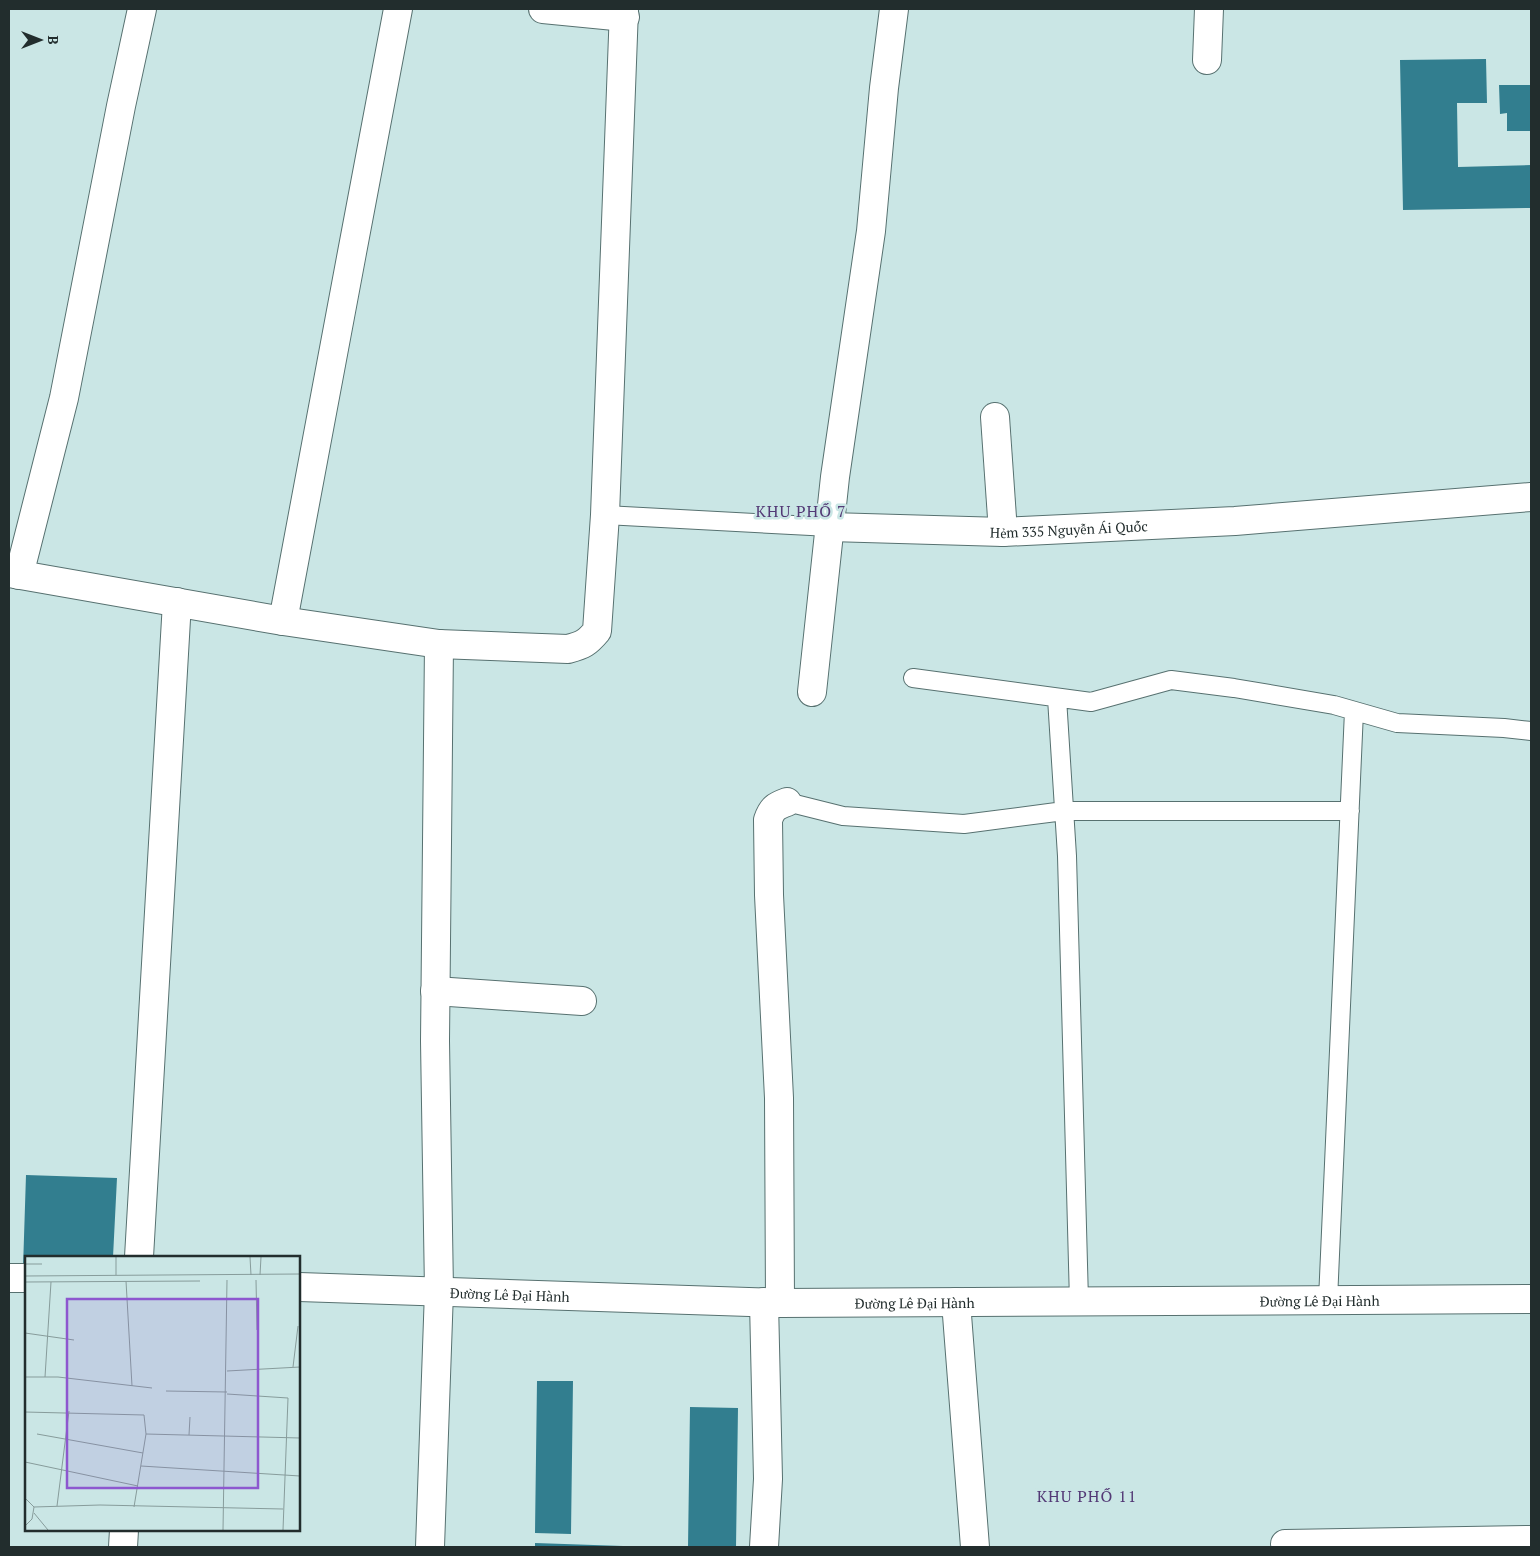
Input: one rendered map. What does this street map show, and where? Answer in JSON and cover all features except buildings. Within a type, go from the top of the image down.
[{"type":"street","points":[[142,9],[121,106],[64,398],[14,574],[283,621],[439,644],[568,649],[581,646],[597,631],[605,515],[624,13],[543,9]]},
{"type":"street","points":[[283,621],[398,9]]},
{"type":"street","points":[[812,692],[835,477],[871,231],[884,88],[894,9]]},
{"type":"street","points":[[1207,60],[1209,9]]},
{"type":"street","points":[[995,417],[1003,532]]},
{"type":"street","name":"Hẻm 335 Nguyễn Ái Quốc","points":[[830,527],[1003,532],[1235,521],[1531,497]]},
{"type":"street","points":[[139,1256],[177,602]]},
{"type":"street","points":[[430,1547],[439,1291],[435,992],[439,644]]},
{"type":"street","points":[[764,1547],[768,1479],[779,1098],[769,895],[768,820],[771,811],[776,806],[787,802]]},
{"type":"street","points":[[435,992],[582,1001]]},
{"type":"street","points":[[9,1278],[25,1278]]},
{"type":"street","name":"Đường Lê Đại Hành","points":[[300,1287],[772,1302],[1531,1299]]},
{"type":"street","points":[[956,1302],[976,1547]]},
{"type":"street","points":[[123,1547],[124,1531]]},
{"type":"street","points":[[1285,1544],[1430,1544],[1531,1540]]},
{"type":"lane","name":"Hẻm 335 Nguyễn Ái Quốc","points":[[605,515],[830,527]]},
{"type":"lane","points":[[913,678],[1091,702],[1171,680],[1334,705],[1397,723],[1531,731]]},
{"type":"lane","points":[[1057,698],[1067,856],[1079,1301]]},
{"type":"lane","points":[[1328,1300],[1354,711]]},
{"type":"lane","points":[[787,802],[842,816],[964,824],[1064,811],[1350,811]]},
{"type":"district","name":"KHU PHỐ 7","points":[[801,511]]},
{"type":"district","name":"KHU PHỐ 11","points":[[1087,1496]]}]
